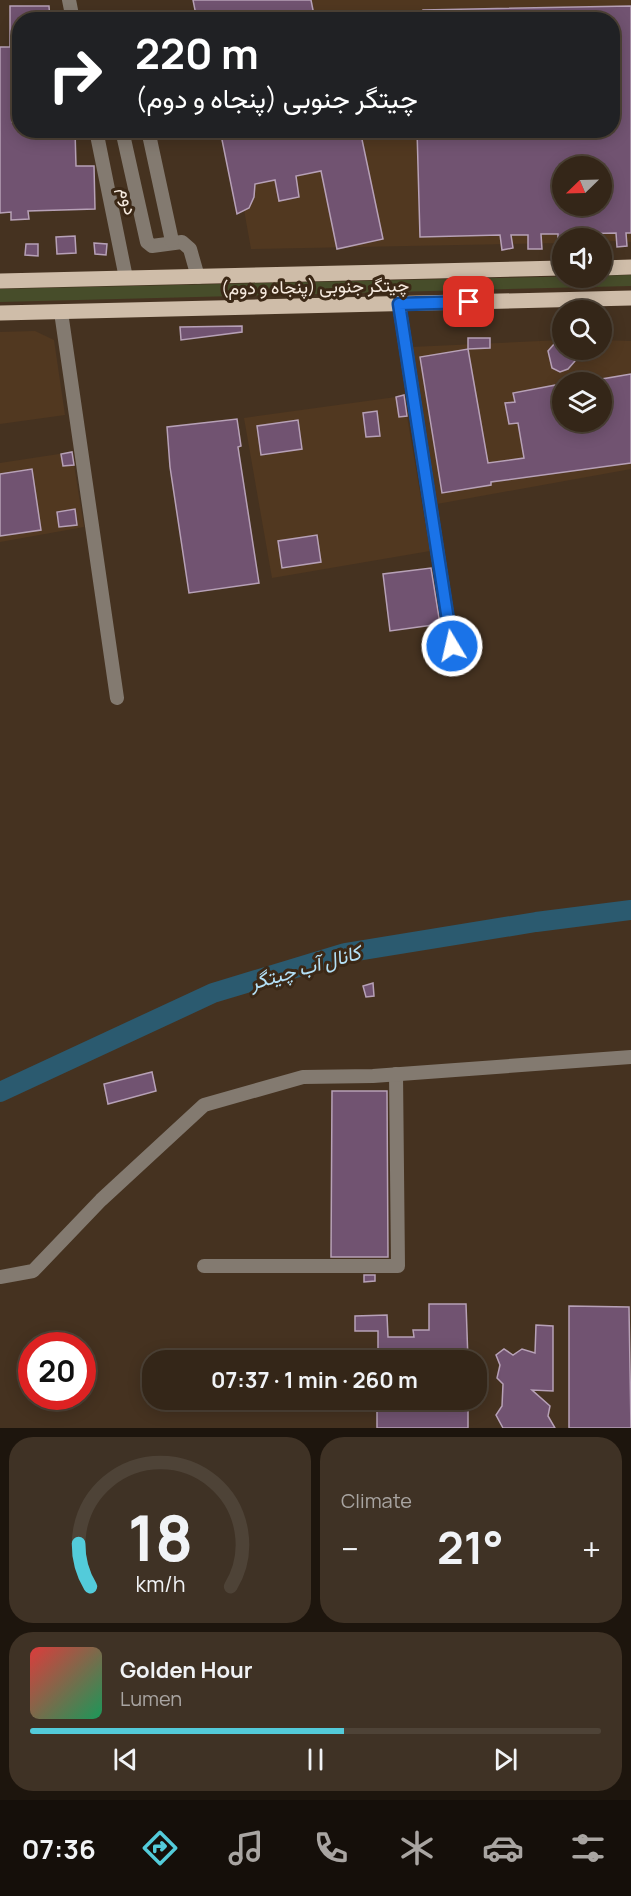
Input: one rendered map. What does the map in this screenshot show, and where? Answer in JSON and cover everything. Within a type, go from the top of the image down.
[{"type":"main road","points":[[612,268],[631,267]]},
{"type":"main road","name":"چیتگر جنوبی (پنجاه و دوم)","points":[[0,281],[552,268]]},
{"type":"main road","name":"چیتگر جنوبی (پنجاه و دوم)","points":[[0,313],[631,298]]},
{"type":"lane","name":"دوم","points":[[98,138],[126,278]]},
{"type":"lane","points":[[124,138],[147,242],[152,246],[172,241],[182,242],[190,249],[198,277]]},
{"type":"lane","points":[[150,138],[172,241]]},
{"type":"lane","points":[[399,304],[452,646]]},
{"type":"lane","points":[[61,312],[117,698]]},
{"type":"lane","points":[[0,1277],[33,1271],[101,1200],[204,1105],[303,1077],[396,1074],[631,1057]]},
{"type":"lane","points":[[204,1266],[398,1266],[396,1074]]},
{"type":"shaded area","points":[[206,0],[631,0],[631,242],[612,241],[612,228],[552,228],[552,243],[251,249],[231,138],[620,138],[620,12],[208,12]]},
{"type":"shaded area","points":[[35,331],[54,340],[65,415],[0,424],[0,332]]},
{"type":"shaded area","points":[[552,340],[552,360],[612,360],[612,340],[631,341],[631,469],[437,504],[411,347]]},
{"type":"shaded area","points":[[396,397],[399,417],[407,416],[430,551],[272,578],[244,418]]},
{"type":"shaded area","points":[[72,452],[84,527],[0,542],[0,463]]},
{"type":"green space","points":[[612,275],[631,275],[631,286],[612,286]]},
{"type":"green space","points":[[552,277],[552,288],[0,302],[0,289]]},
{"type":"building","points":[[193,0],[311,0],[313,12],[195,12]]},
{"type":"building","points":[[10,6],[49,6],[49,12],[12,12],[12,138],[75,138],[76,166],[94,166],[95,209],[28,211],[29,219],[11,220],[11,212],[0,213],[0,47],[10,47]]},
{"type":"building","points":[[631,6],[631,233],[626,233],[627,246],[617,247],[616,233],[612,233],[612,228],[552,228],[552,234],[541,234],[542,249],[528,249],[528,235],[511,235],[513,248],[502,250],[500,235],[420,237],[417,138],[620,138],[620,12],[423,12],[423,10]]},
{"type":"building","points":[[222,138],[362,138],[383,239],[337,249],[321,171],[296,176],[299,197],[279,201],[275,180],[255,184],[254,197],[249,208],[237,214]]},
{"type":"building","points":[[75,236],[76,253],[57,254],[56,237]]},
{"type":"building","points":[[94,243],[107,244],[106,255],[95,254]]},
{"type":"building","points":[[26,244],[38,244],[38,256],[25,255]]},
{"type":"building","points":[[242,326],[242,332],[181,340],[180,327]]},
{"type":"building","points":[[468,338],[490,338],[490,348],[468,349]]},
{"type":"building","points":[[552,346],[552,360],[575,361],[568,369],[560,372],[552,368],[548,351]]},
{"type":"building","points":[[468,349],[488,463],[524,458],[518,423],[509,424],[505,403],[515,402],[513,393],[552,386],[552,432],[612,432],[612,377],[631,374],[631,463],[491,482],[491,485],[442,493],[420,357]]},
{"type":"building","points":[[404,395],[407,416],[399,417],[396,397]]},
{"type":"building","points":[[377,411],[380,436],[366,437],[363,413]]},
{"type":"building","points":[[237,419],[241,446],[238,447],[259,583],[189,593],[170,467],[167,427]]},
{"type":"building","points":[[298,420],[302,449],[261,455],[257,426]]},
{"type":"building","points":[[72,452],[74,465],[63,466],[61,454]]},
{"type":"building","points":[[32,469],[41,530],[0,536],[0,474]]},
{"type":"building","points":[[75,509],[77,525],[59,527],[57,512]]},
{"type":"building","points":[[317,535],[321,562],[282,568],[278,541]]},
{"type":"building","points":[[431,568],[440,624],[390,631],[383,574]]},
{"type":"building","points":[[373,983],[374,996],[366,997],[363,986]]},
{"type":"building","points":[[152,1072],[156,1091],[108,1104],[104,1084]]},
{"type":"building","points":[[332,1091],[387,1091],[388,1257],[331,1257]]},
{"type":"building","points":[[364,1275],[375,1275],[375,1281],[364,1282]]},
{"type":"building","points":[[429,1304],[466,1304],[468,1350],[378,1350],[378,1331],[355,1331],[355,1316],[387,1315],[388,1337],[414,1337],[413,1330],[429,1330]]},
{"type":"building","points":[[569,1306],[629,1307],[631,1428],[569,1428]]},
{"type":"building","points":[[536,1325],[553,1326],[553,1391],[532,1390],[550,1406],[548,1416],[555,1428],[503,1428],[496,1415],[502,1406],[503,1384],[497,1378],[500,1365],[496,1355],[504,1349],[513,1355],[522,1349],[535,1353]]},
{"type":"building","points":[[377,1410],[468,1410],[468,1428],[377,1428]]},
{"type":"waterway","name":"کانال آب چیتگر","points":[[0,1092],[213,993],[345,953],[536,922],[631,910]]},
{"type":"route","points":[[452,646],[399,304],[469,302]]}]
